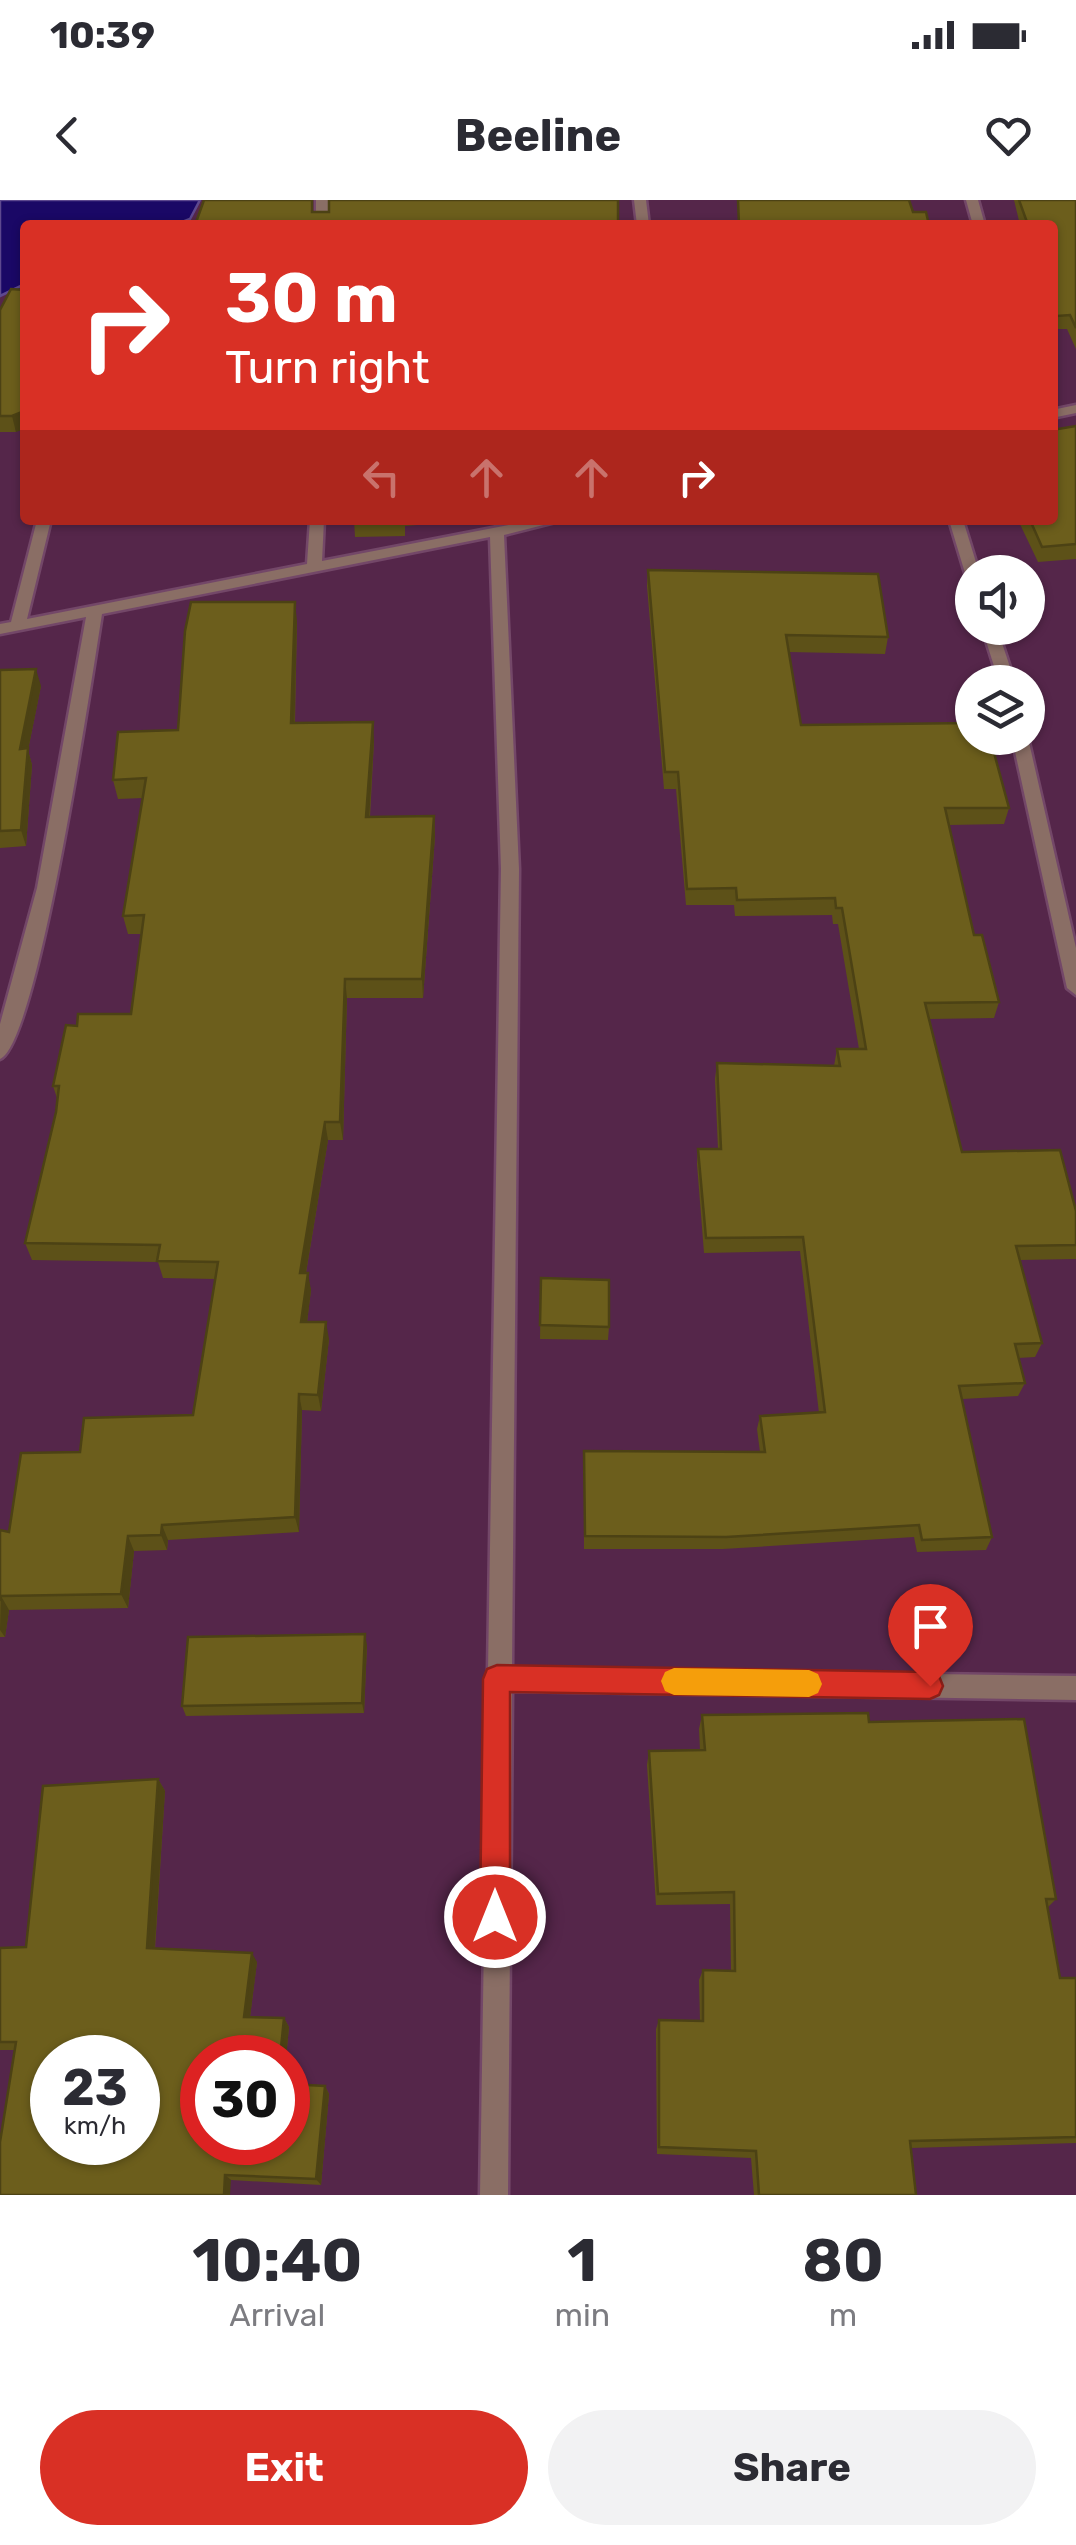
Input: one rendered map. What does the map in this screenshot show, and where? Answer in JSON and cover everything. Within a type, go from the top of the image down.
[{"type":"street","points":[[18,625],[43,525]]},
{"type":"street","points":[[314,566],[317,525]]},
{"type":"street","points":[[0,629],[537,525]]},
{"type":"street","points":[[958,525],[967,555]]},
{"type":"street","points":[[494,2195],[497,1679],[510,869],[498,535]]},
{"type":"street","points":[[0,1052],[16,1007],[64,801],[95,609]]},
{"type":"street","points":[[1024,755],[1076,988]]},
{"type":"street","points":[[497,1679],[1076,1688]]},
{"type":"shaded area","points":[[0,200],[200,200],[187,220],[20,220],[20,286],[0,296]]},
{"type":"building","points":[[204,200],[312,200],[312,212],[329,212],[329,200],[618,200],[618,220],[197,220]]},
{"type":"building","points":[[738,200],[909,200],[913,212],[926,212],[928,220],[739,220]]},
{"type":"building","points":[[1019,200],[1076,200],[1076,328],[1070,315],[1058,316],[1058,220],[1026,220]]},
{"type":"building","points":[[11,289],[20,290],[20,413],[12,416],[0,416],[0,310]]},
{"type":"building","points":[[1076,426],[1076,544],[1042,547],[1032,525],[1058,525],[1058,429]]},
{"type":"building","points":[[648,570],[878,574],[888,637],[786,635],[801,725],[955,723],[955,755],[995,755],[1009,808],[945,808],[974,935],[982,935],[999,1002],[925,1003],[962,1152],[1060,1150],[1076,1211],[1076,1245],[1016,1246],[1042,1343],[1015,1344],[1025,1383],[959,1386],[992,1537],[922,1540],[919,1525],[726,1537],[585,1536],[584,1451],[765,1452],[760,1416],[825,1412],[803,1237],[706,1238],[698,1149],[721,1149],[717,1063],[840,1066],[837,1049],[866,1049],[842,908],[836,908],[835,898],[737,900],[736,888],[687,889],[678,772],[665,772]]},
{"type":"building","points":[[191,602],[295,602],[291,723],[373,722],[366,817],[434,816],[422,979],[345,979],[340,1122],[325,1122],[300,1273],[308,1273],[301,1322],[326,1322],[318,1395],[299,1394],[295,1517],[162,1525],[161,1535],[128,1536],[121,1594],[1,1596],[0,1601],[0,1530],[9,1532],[21,1453],[80,1452],[84,1418],[193,1415],[218,1262],[157,1261],[160,1245],[25,1243],[56,1112],[59,1086],[53,1086],[66,1025],[77,1026],[78,1014],[131,1014],[144,915],[123,916],[146,778],[113,780],[118,732],[178,730],[185,631]]},
{"type":"building","points":[[36,669],[20,749],[28,748],[21,830],[0,831],[0,670]]},
{"type":"building","points":[[541,1278],[609,1280],[609,1327],[540,1325]]},
{"type":"building","points":[[365,1634],[362,1703],[182,1706],[188,1637]]},
{"type":"building","points":[[868,1713],[869,1722],[1024,1719],[1056,1899],[1046,1899],[1060,1978],[1076,1978],[1076,2137],[910,2141],[916,2195],[759,2195],[756,2151],[659,2147],[659,2020],[703,2021],[703,1970],[735,1971],[734,1892],[658,1894],[649,1751],[705,1750],[702,1715]]},
{"type":"building","points":[[158,1779],[147,1948],[252,1953],[244,2017],[284,2018],[282,2035],[180,2035],[180,2165],[310,2165],[310,2085],[325,2086],[316,2179],[225,2175],[224,2195],[0,2195],[0,2142],[16,2042],[0,2042],[0,1948],[26,1947],[43,1786]]},
{"type":"slow traffic","points":[[674,1681],[809,1684]]},
{"type":"route","points":[[495,1917],[497,1679],[930,1686]]}]
